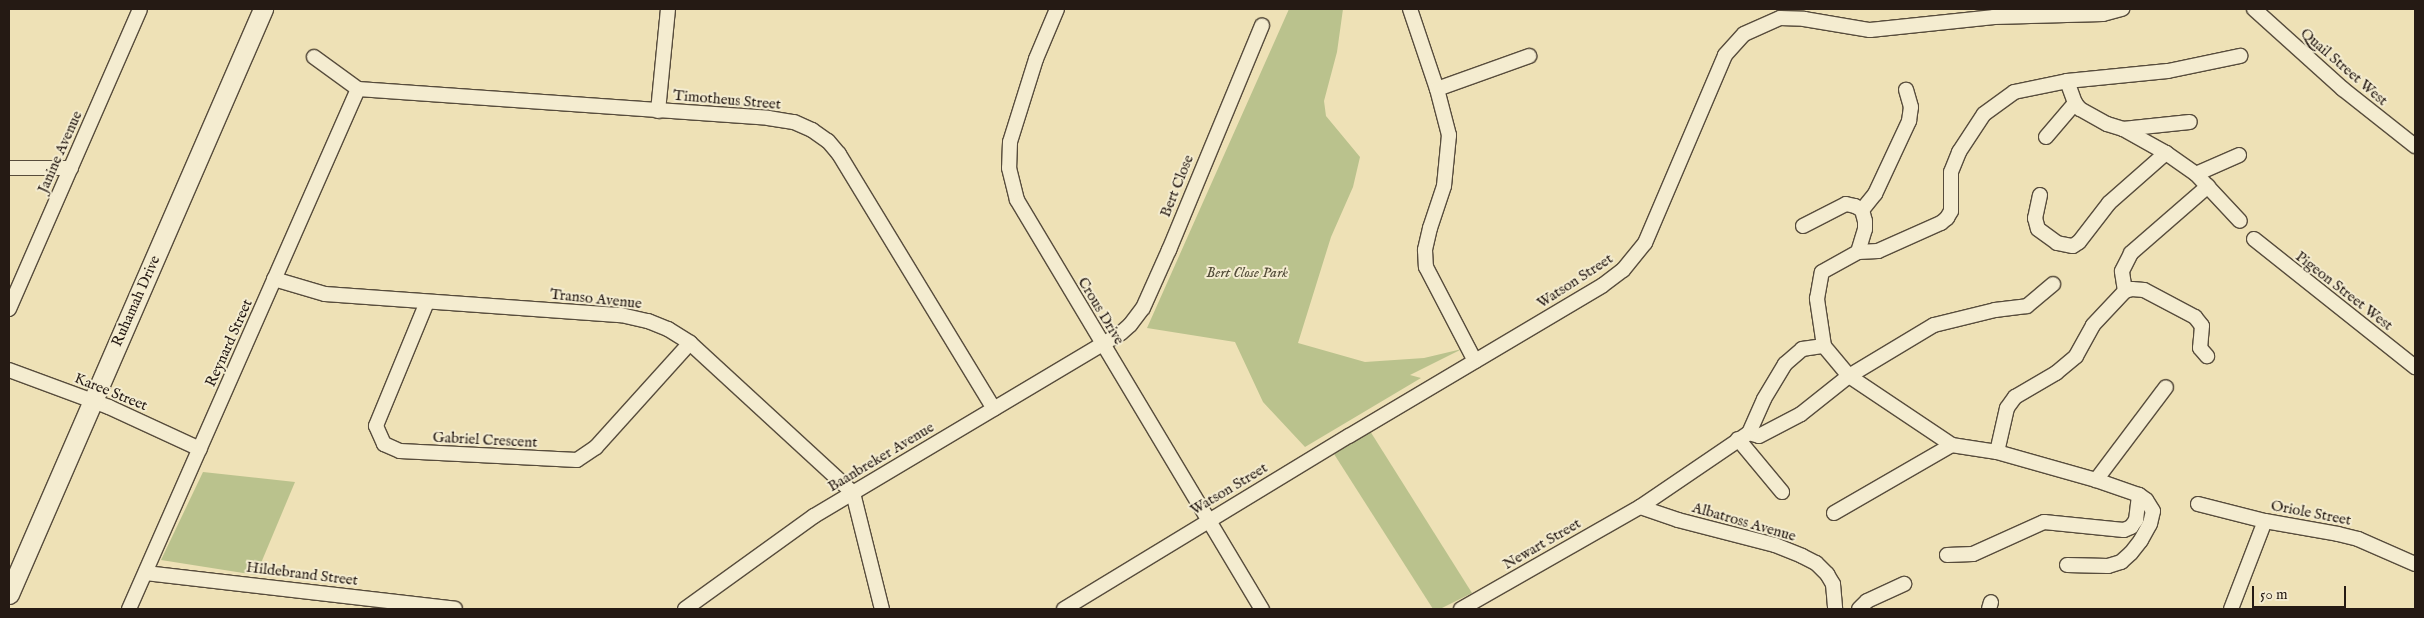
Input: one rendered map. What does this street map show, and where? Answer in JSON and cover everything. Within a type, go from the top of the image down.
[{"type":"street","name":"Janine Avenue","points":[[9,309],[140,9]]},
{"type":"street","name":"Ruhamah Drive","points":[[9,594],[263,9]]},
{"type":"street","points":[[658,111],[668,9]]},
{"type":"street","name":"Crous Drive","points":[[1057,9],[1018,111],[1010,142],[1009,168],[1017,200],[1262,609]]},
{"type":"street","points":[[1410,9],[1437,89],[1449,135],[1448,163],[1444,186],[1430,228],[1425,258],[1426,267],[1475,361]]},
{"type":"street","name":"Watson Street","points":[[1064,609],[1603,285],[1635,258],[1645,243],[1725,55],[1738,39],[1756,27],[1780,18],[1870,30],[1994,17],[2103,14],[2122,9]]},
{"type":"street","name":"Quail Street West","points":[[2254,9],[2343,89],[2415,146]]},
{"type":"street","name":"Bert Close","points":[[1101,343],[1121,333],[1143,308],[1262,25]]},
{"type":"street","points":[[1437,89],[1530,56]]},
{"type":"street","points":[[2067,565],[2108,566],[2127,558],[2141,540],[2153,515],[2149,503],[2139,495],[2096,480],[1997,452],[1952,445],[1849,376],[1824,346],[1817,299],[1819,280],[1826,268],[1858,252],[1878,251],[1941,223],[1950,211],[1950,181],[1954,162],[1968,135],[1984,114],[2014,92],[2068,81],[2168,70],[2240,56]]},
{"type":"street","points":[[314,57],[358,89]]},
{"type":"street","points":[[2068,81],[2075,103],[2085,114],[2122,129],[2166,153],[2196,174],[2240,221]]},
{"type":"street","name":"Timotheus Street","points":[[358,89],[768,118],[794,122],[812,130],[828,141],[839,154],[994,409]]},
{"type":"street","name":"Reynard Street","points":[[129,609],[358,89]]},
{"type":"street","points":[[1858,252],[1865,229],[1862,210],[1874,194],[1909,121],[1911,107],[1906,90]]},
{"type":"street","points":[[2046,137],[2075,103]]},
{"type":"street","points":[[2122,129],[2190,122]]},
{"type":"street","points":[[2040,195],[2035,218],[2038,229],[2057,243],[2070,246],[2076,244],[2109,203],[2166,153]]},
{"type":"street","points":[[2196,174],[2239,155]]},
{"type":"street","points":[[9,168],[70,168]]},
{"type":"street","points":[[2124,291],[2122,271],[2131,252],[2208,186]]},
{"type":"street","points":[[1803,226],[1846,204],[1862,210]]},
{"type":"street","name":"Pigeon Street West","points":[[2254,239],[2415,367]]},
{"type":"street","name":"Transo Avenue","points":[[274,279],[325,294],[621,316],[648,321],[668,329],[690,343],[853,493]]},
{"type":"street","points":[[1744,436],[1759,436],[1777,427],[1822,399],[1849,376],[1934,325],[1995,310],[2027,306],[2053,284]]},
{"type":"street","points":[[1997,452],[2007,408],[2012,399],[2071,362],[2093,325],[2124,291],[2132,289],[2144,290],[2194,317],[2202,326],[2200,348],[2207,356]]},
{"type":"street","name":"Gabriel Crescent","points":[[427,302],[376,426],[384,444],[400,451],[577,460],[596,447],[690,343]]},
{"type":"street","name":"Baanbreker Avenue","points":[[684,609],[814,516],[1101,343]]},
{"type":"street","points":[[1744,436],[1789,359],[1802,349],[1824,346]]},
{"type":"street","name":"Karee Street","points":[[9,370],[109,407],[200,449]]},
{"type":"street","points":[[2096,480],[2166,387]]},
{"type":"street","points":[[1744,436],[1782,492]]},
{"type":"street","name":"Newart Street","points":[[1462,609],[1640,507],[1744,436]]},
{"type":"street","points":[[1834,513],[1952,445]]},
{"type":"street","points":[[853,493],[882,609]]},
{"type":"street","points":[[1947,555],[1973,554],[2044,522],[2124,530],[2131,527],[2136,520],[2139,495]]},
{"type":"street","name":"Oriole Street","points":[[2198,504],[2265,521],[2321,530],[2358,539],[2415,564]]},
{"type":"street","name":"Albatross Avenue","points":[[1640,507],[1678,520],[1775,545],[1816,563],[1827,574],[1833,584],[1835,609]]},
{"type":"street","points":[[2231,609],[2265,521]]},
{"type":"street","name":"Hildebrand Street","points":[[146,572],[455,609]]},
{"type":"street","points":[[1859,609],[1867,601],[1904,584]]},
{"type":"green space","name":"Bert Close Park","points":[[1289,9],[1343,9],[1337,52],[1324,101],[1326,116],[1360,157],[1353,187],[1331,237],[1298,343],[1365,362],[1424,358],[1462,349],[1410,375],[1421,378],[1305,447],[1263,402],[1235,342],[1147,328]]},
{"type":"green space","points":[[1370,431],[1472,593],[1440,609],[1433,609],[1334,454]]},
{"type":"green space","points":[[203,472],[295,482],[256,575],[161,560]]}]
